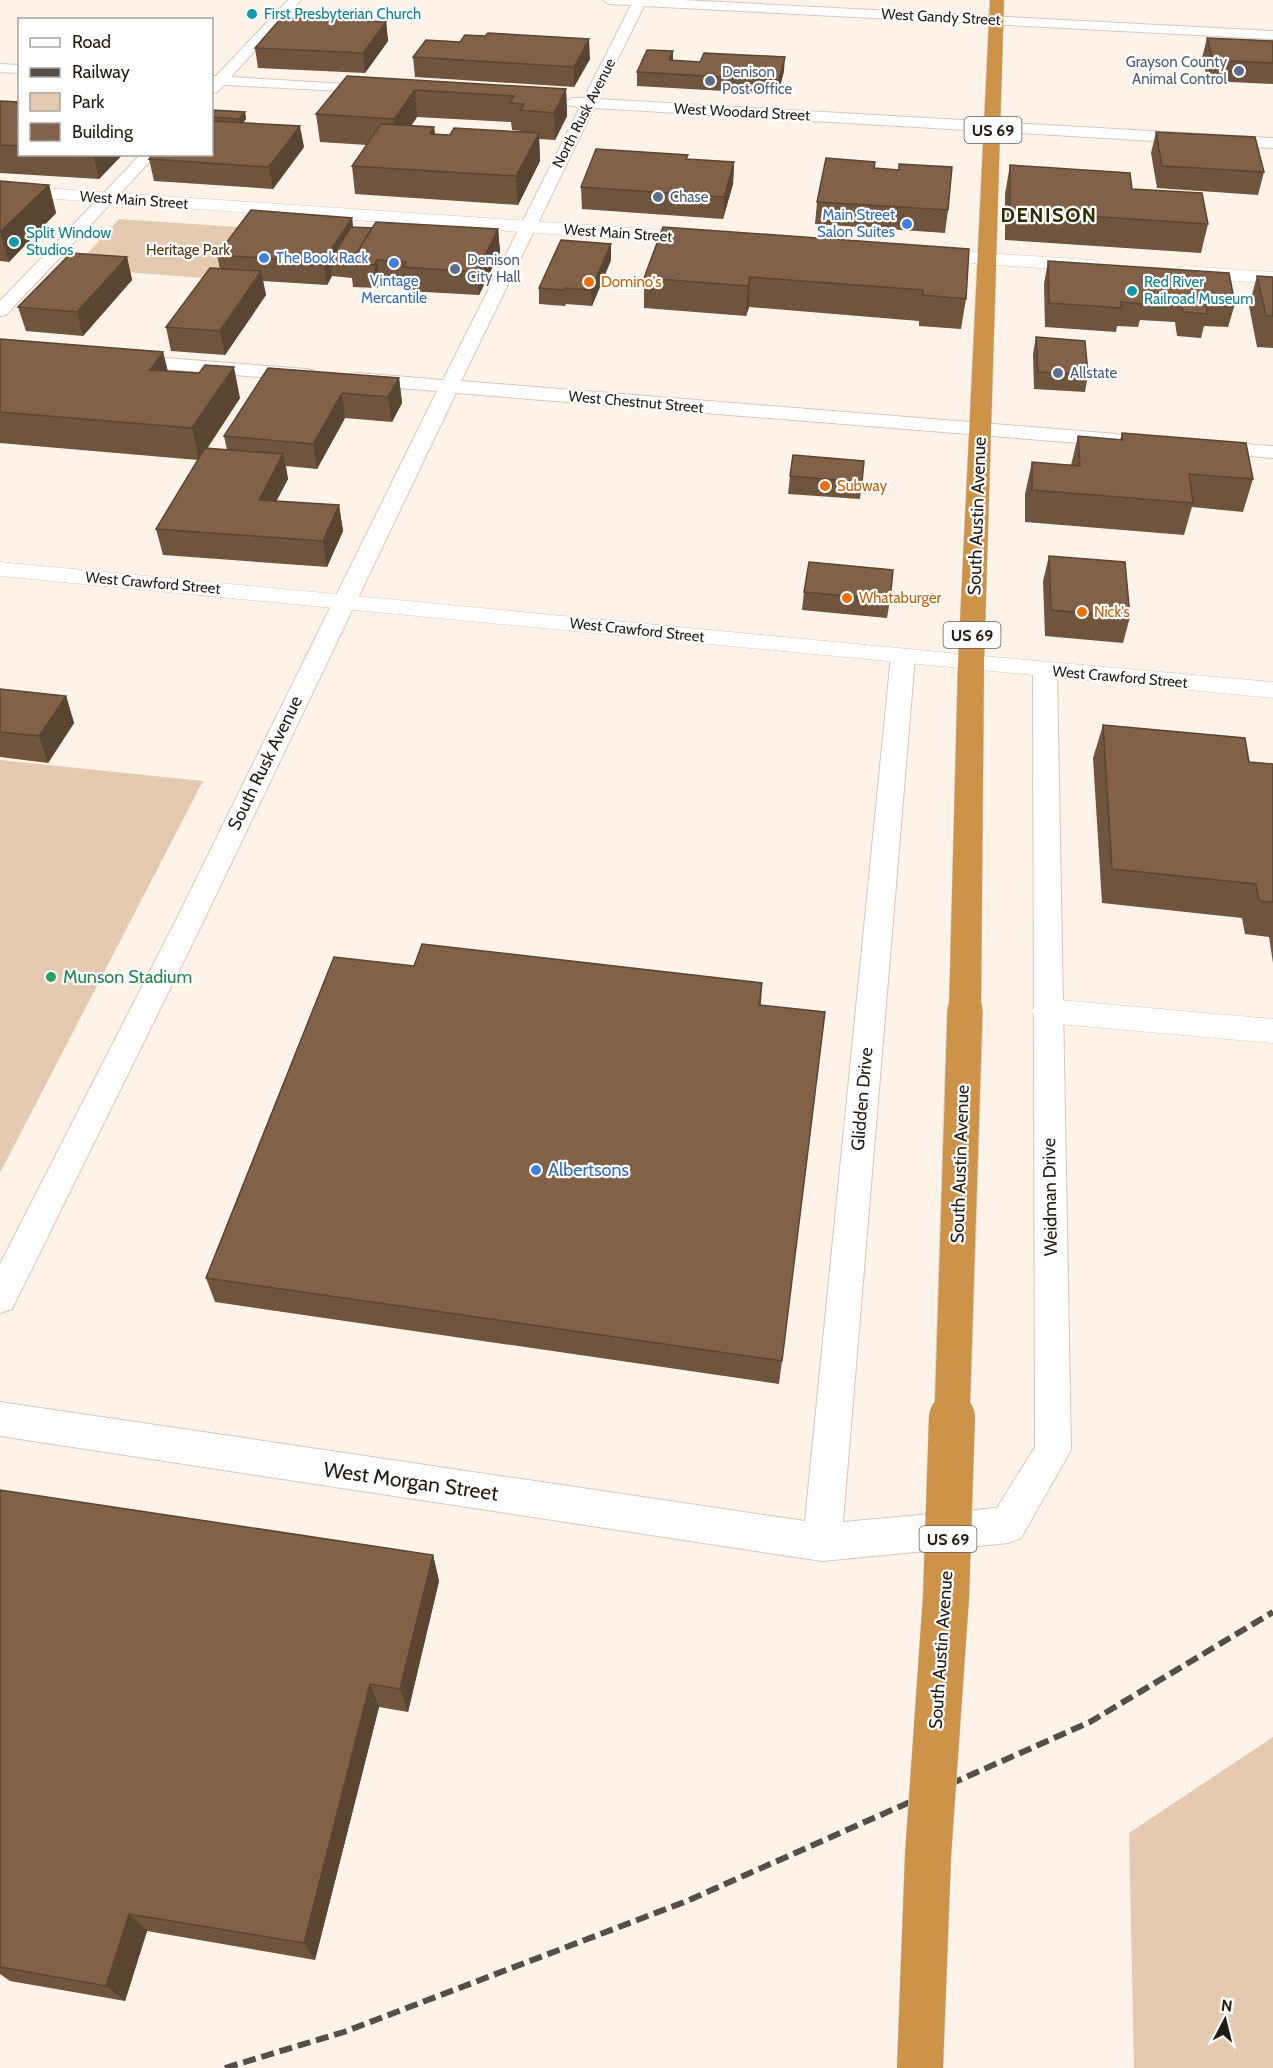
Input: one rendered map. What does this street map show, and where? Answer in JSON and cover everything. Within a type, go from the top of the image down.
[{"type":"highway","name":"US 69","points":[[988,260],[997,0]]},
{"type":"highway","name":"South Austin Avenue","points":[[920,2068],[928,1856],[946,1597],[965,1010],[971,663],[988,260]]},
{"type":"main road","name":"West Main Street","points":[[0,190],[719,240]]},
{"type":"main road","points":[[902,254],[1107,267]]},
{"type":"main road","points":[[1166,271],[1273,278]]},
{"type":"main road","name":"West Crawford Street","points":[[0,569],[1273,690]]},
{"type":"main road","points":[[1048,1011],[1273,1031]]},
{"type":"street","points":[[214,83],[296,0]]},
{"type":"street","name":"West Gandy Street","points":[[609,0],[1273,35]]},
{"type":"street","name":"North Rusk Avenue","points":[[527,226],[640,1]]},
{"type":"street","points":[[0,68],[18,69]]},
{"type":"street","points":[[214,83],[398,91]]},
{"type":"street","name":"West Woodard Street","points":[[553,100],[1273,143]]},
{"type":"street","points":[[0,311],[148,156]]},
{"type":"street","name":"South Rusk Avenue","points":[[0,1298],[190,920],[343,601],[451,387],[527,226]]},
{"type":"street","points":[[107,360],[320,376]]},
{"type":"street","name":"West Chestnut Street","points":[[344,378],[1133,442]]},
{"type":"street","points":[[1191,446],[1273,452]]},
{"type":"street","name":"Glidden Drive","points":[[822,1542],[903,656]]},
{"type":"street","name":"Weidman Drive","points":[[822,1542],[1008,1526],[1053,1450],[1045,670]]},
{"type":"street","name":"West Morgan Street","points":[[0,1419],[822,1542]]},
{"type":"green space","name":"Heritage Park","points":[[119,219],[253,228],[215,279],[74,268]]},
{"type":"green space","name":"Munson Stadium","points":[[0,760],[203,781],[0,1173]]},
{"type":"green space","points":[[1273,1737],[1273,2068],[1134,2068],[1129,1833]]},
{"type":"building","points":[[282,17],[386,22],[363,53],[255,48]]},
{"type":"building","points":[[488,33],[589,39],[574,67],[413,57],[426,40],[460,42],[465,35],[485,36]]},
{"type":"building","points":[[1207,38],[1273,41],[1273,63],[1213,60]]},
{"type":"building","points":[[647,50],[673,51],[669,60],[700,62],[704,53],[785,57],[779,80],[637,72]]},
{"type":"building","points":[[347,76],[566,89],[554,113],[520,110],[524,104],[510,103],[514,96],[415,90],[394,119],[316,114]]},
{"type":"building","points":[[0,101],[18,102],[18,146],[0,145]]},
{"type":"building","points":[[213,110],[245,112],[239,119],[213,117]]},
{"type":"building","points":[[213,121],[300,126],[269,167],[149,159],[151,156],[213,156]]},
{"type":"building","points":[[381,124],[434,127],[430,134],[450,135],[454,128],[539,133],[516,176],[352,166]]},
{"type":"building","points":[[1156,132],[1255,137],[1264,172],[1162,166]]},
{"type":"building","points":[[596,149],[688,155],[686,159],[734,162],[724,197],[581,187]]},
{"type":"building","points":[[826,158],[875,162],[874,168],[899,170],[899,164],[952,167],[948,210],[817,202]]},
{"type":"building","points":[[1010,165],[1130,173],[1132,189],[1202,193],[1208,224],[1010,211]]},
{"type":"building","points":[[0,181],[49,185],[0,232]]},
{"type":"building","points":[[251,210],[352,218],[323,262],[217,255]]},
{"type":"building","points":[[376,222],[498,229],[477,272],[403,267],[406,262],[377,260],[374,265],[350,263]]},
{"type":"building","points":[[351,227],[372,228],[351,262],[330,261]]},
{"type":"building","points":[[663,227],[969,249],[966,299],[923,295],[923,290],[750,277],[748,286],[644,278]]},
{"type":"building","points":[[561,240],[611,244],[591,290],[539,288]]},
{"type":"building","points":[[71,253],[127,257],[77,312],[18,307]]},
{"type":"building","points":[[1048,261],[1229,273],[1235,304],[1205,302],[1208,314],[1183,312],[1181,298],[1143,296],[1144,304],[1121,302],[1121,308],[1049,303]]},
{"type":"building","points":[[210,268],[261,271],[220,331],[166,327]]},
{"type":"building","points":[[1257,276],[1273,277],[1273,316],[1266,316]]},
{"type":"building","points":[[1036,337],[1085,341],[1088,375],[1038,372]]},
{"type":"building","points":[[0,339],[163,352],[150,370],[199,373],[205,365],[234,367],[192,428],[0,412]]},
{"type":"building","points":[[268,368],[399,378],[388,397],[342,393],[313,444],[224,436]]},
{"type":"building","points":[[1122,433],[1246,443],[1253,479],[1189,474],[1193,503],[1032,490],[1032,462],[1080,466],[1078,436],[1123,440]]},
{"type":"building","points":[[205,448],[283,454],[259,500],[339,505],[323,541],[156,529]]},
{"type":"building","points":[[793,455],[864,461],[862,482],[790,476]]},
{"type":"building","points":[[1049,556],[1125,562],[1130,617],[1051,610]]},
{"type":"building","points":[[809,562],[893,570],[890,600],[804,592]]},
{"type":"building","points":[[0,689],[66,696],[39,736],[0,732]]},
{"type":"building","points":[[1103,725],[1245,738],[1249,762],[1273,764],[1273,902],[1259,901],[1256,884],[1112,869]]},
{"type":"building","name":"Albertsons","points":[[422,944],[762,983],[759,1005],[825,1012],[782,1361],[206,1278],[334,957],[414,966]]},
{"type":"building","points":[[0,1490],[433,1555],[400,1689],[370,1684],[304,1943],[129,1914],[106,1986],[0,1967]]},
{"type":"railway","points":[[225,2068],[344,2032],[687,1901],[1090,1722],[1273,1612]]},
{"type":"place","name":"First Presbyterian Church","points":[[252,14]]},
{"type":"place","name":"Grayson County Animal Control","points":[[1239,71]]},
{"type":"place","name":"Denison Post Office","points":[[710,81]]},
{"type":"place","name":"Chase","points":[[658,197]]},
{"type":"place","name":"Main Street Salon Suites","points":[[907,224]]},
{"type":"place","name":"Split Window Studios","points":[[14,242]]},
{"type":"place","name":"The Book Rack","points":[[264,258]]},
{"type":"place","name":"Vintage Mercantile","points":[[394,263]]},
{"type":"place","name":"Denison City Hall","points":[[455,269]]},
{"type":"place","name":"Domino's","points":[[589,282]]},
{"type":"place","name":"Red River Railroad Museum","points":[[1132,291]]},
{"type":"place","name":"Allstate","points":[[1058,373]]},
{"type":"place","name":"Subway","points":[[825,486]]},
{"type":"place","name":"Whataburger","points":[[847,598]]},
{"type":"place","name":"Nick's","points":[[1082,612]]},
{"type":"place","name":"Munson Stadium","points":[[51,977]]},
{"type":"place","name":"Albertsons","points":[[536,1170]]},
{"type":"district","name":"DENISON","points":[[1049,215]]}]
